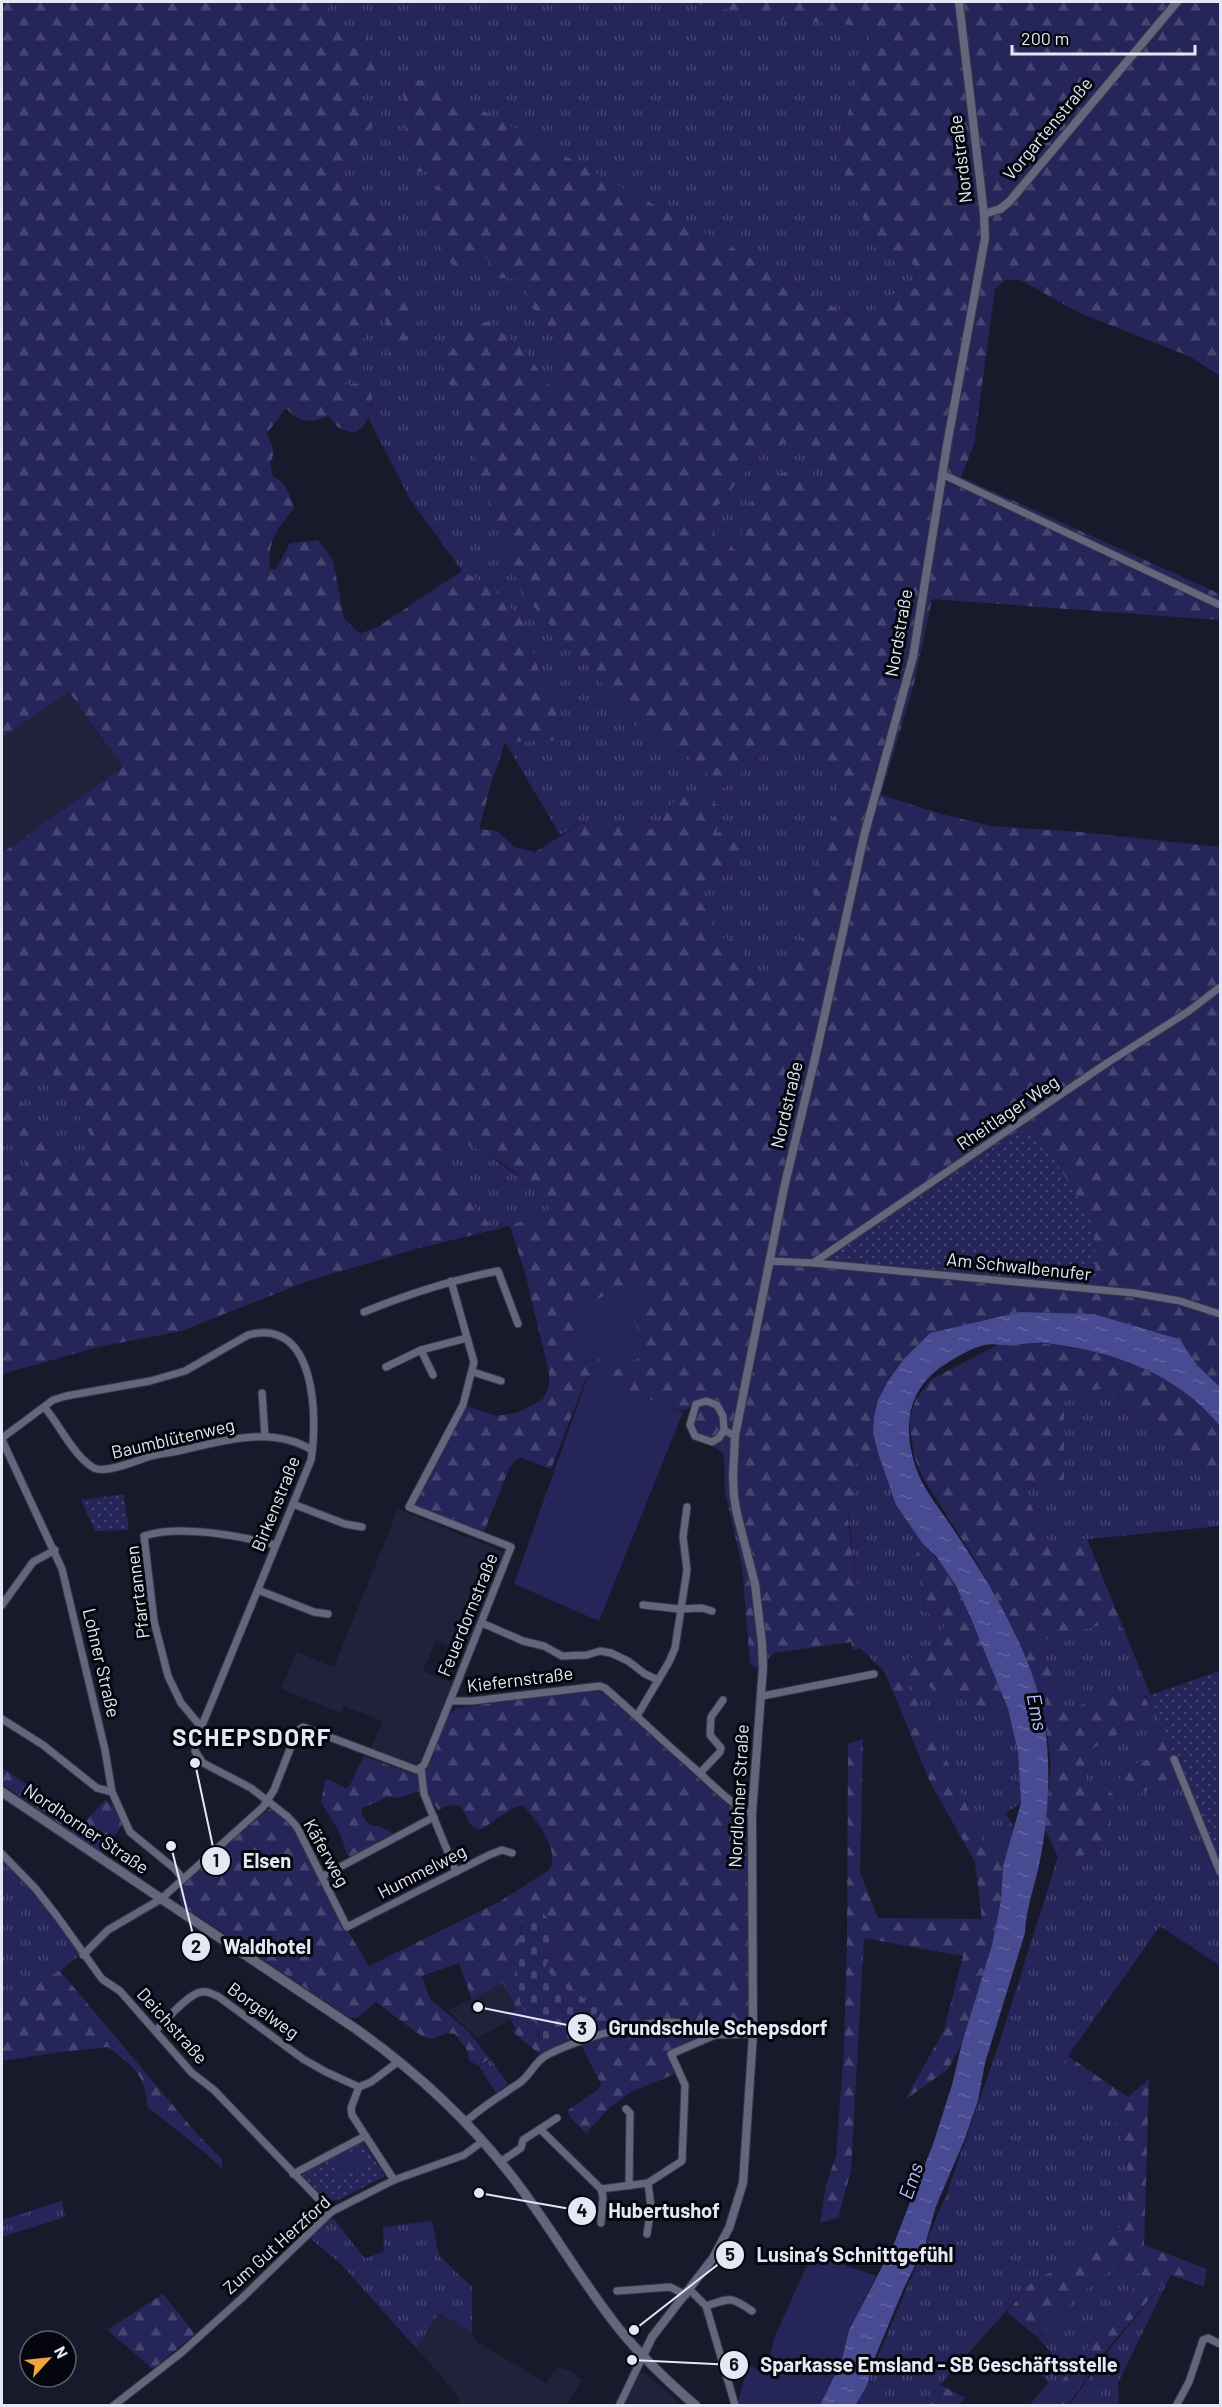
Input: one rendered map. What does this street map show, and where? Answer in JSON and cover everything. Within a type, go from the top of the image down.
[{"type":"main road","name":"Nordhorner Straße","points":[[2,1792],[356,2029],[399,2061],[483,2141],[612,2320],[643,2355],[696,2406]]},
{"type":"street","name":"Nordstraße","points":[[763,1296],[864,836],[913,657],[942,474],[985,238],[959,2]]},
{"type":"street","name":"Vorgartenstraße","points":[[984,214],[1000,209],[1009,202],[1177,2]]},
{"type":"street","points":[[942,474],[1221,605]]},
{"type":"street","name":"Rheitlager Weg","points":[[813,1263],[1107,1063],[1189,1011],[1221,987]]},
{"type":"street","name":"Am Schwalbenufer","points":[[769,1262],[813,1263],[1134,1293],[1180,1301],[1221,1314]]},
{"type":"street","points":[[364,1312],[451,1281],[498,1271],[518,1324]]},
{"type":"street","name":"Feuerdornstraße","points":[[450,1701],[511,1547],[409,1507],[463,1405],[473,1372],[474,1362],[451,1281]]},
{"type":"street","name":"Nordlohner Straße","points":[[643,2355],[652,2337],[688,2293],[722,2244],[741,2190],[749,2123],[753,2034],[752,1814],[762,1696],[762,1643],[755,1584],[734,1497],[733,1477],[735,1436],[763,1296]]},
{"type":"street","name":"Birkenstraße","points":[[2,1439],[54,1400],[150,1381],[185,1371],[248,1335],[269,1332],[279,1335],[290,1341],[299,1353],[309,1382],[312,1412],[311,1460],[196,1740],[195,1751],[208,1767],[252,1788],[268,1802]]},
{"type":"street","points":[[386,1367],[421,1350],[467,1338]]},
{"type":"street","points":[[421,1350],[433,1376]]},
{"type":"street","points":[[473,1372],[501,1381]]},
{"type":"street","points":[[262,1393],[265,1436]]},
{"type":"street","points":[[706,1401],[717,1405],[723,1416],[724,1430],[719,1438],[712,1442],[695,1436],[690,1425],[696,1404],[706,1401]]},
{"type":"street","name":"Baumblütenweg","points":[[45,1408],[91,1467],[98,1470],[228,1440],[265,1436],[288,1439],[312,1450]]},
{"type":"street","points":[[724,1430],[735,1436]]},
{"type":"street","name":"Lohner Straße","points":[[2,1439],[55,1550],[67,1583],[105,1750],[112,1792],[130,1832],[175,1869],[183,1879]]},
{"type":"street","points":[[293,1504],[345,1524],[362,1527]]},
{"type":"street","points":[[637,1716],[673,1655],[687,1570],[683,1537],[687,1507]]},
{"type":"street","name":"Pfarrtannen","points":[[202,1728],[181,1703],[166,1668],[154,1621],[144,1536],[205,1532],[275,1545]]},
{"type":"street","points":[[2,1605],[33,1562],[55,1550]]},
{"type":"street","points":[[258,1590],[314,1612],[328,1614]]},
{"type":"street","points":[[643,1605],[679,1609],[702,1608],[712,1611]]},
{"type":"street","points":[[482,1623],[523,1641],[544,1646],[562,1656],[587,1655],[600,1651],[611,1653],[658,1680]]},
{"type":"street","points":[[762,1696],[874,1674]]},
{"type":"street","name":"Kiefernstraße","points":[[421,1768],[450,1701],[472,1701],[600,1686],[637,1716],[736,1806],[752,1814]]},
{"type":"street","points":[[700,1773],[720,1752],[720,1748],[710,1735],[711,1717],[723,1700]]},
{"type":"street","points":[[2,1719],[44,1745],[97,1788],[112,1792]]},
{"type":"street","points":[[83,1955],[108,1930],[161,1899],[268,1802],[297,1731],[303,1727],[413,1769],[421,1768],[424,1794],[456,1872]]},
{"type":"street","points":[[1174,1759],[1221,1872]]},
{"type":"street","name":"Käferweg","points":[[268,1802],[297,1827],[348,1927]]},
{"type":"street","points":[[323,1876],[434,1817]]},
{"type":"street","name":"Hummelweg","points":[[348,1927],[502,1850],[512,1853]]},
{"type":"street","name":"Deichstraße","points":[[2,1854],[35,1888],[75,1939],[83,1955],[102,1979],[120,1991],[192,2073],[214,2090],[331,2212]]},
{"type":"street","name":"Borgelweg","points":[[156,2030],[196,1993],[206,1992],[219,1997],[311,2064],[359,2087]]},
{"type":"street","points":[[465,2122],[526,2078],[534,2065],[542,2059],[573,2044],[644,2024],[665,2022],[690,2025],[698,2031],[702,2039]]},
{"type":"street","points":[[601,2189],[648,2183],[682,2161],[684,2085],[671,2054],[715,2035],[753,2034]]},
{"type":"street","points":[[394,2180],[352,2115],[351,2108],[359,2087],[371,2082],[399,2061]]},
{"type":"street","points":[[626,2109],[630,2114],[629,2186]]},
{"type":"street","points":[[500,2162],[521,2148],[523,2140],[557,2118]]},
{"type":"street","points":[[540,2129],[601,2189],[603,2197],[601,2223]]},
{"type":"street","points":[[293,2174],[365,2136]]},
{"type":"street","name":"Zum Gut Herzford","points":[[113,2406],[181,2353],[331,2212],[394,2180],[464,2155],[483,2141]]},
{"type":"street","points":[[647,2234],[651,2207],[648,2183]]},
{"type":"street","points":[[617,2291],[670,2287],[688,2293],[706,2306],[735,2405]]},
{"type":"street","points":[[706,2306],[729,2299],[735,2300],[752,2312]]},
{"type":"street","points":[[1176,2406],[1189,2382],[1205,2338],[1221,2344]]},
{"type":"street","points":[[619,2406],[643,2355]]},
{"type":"shaded area","points":[[69,692],[123,767],[2,853],[2,738]]},
{"type":"shaded area","points":[[398,1509],[506,1553],[466,1652],[436,1640],[423,1671],[452,1683],[420,1761],[413,1764],[371,1748],[382,1721],[344,1706],[341,1713],[281,1689],[296,1652],[334,1667]]},
{"type":"shaded area","points":[[503,1983],[516,2010],[508,2014],[511,2020],[477,2038],[448,2010]]},
{"type":"shaded area","points":[[439,2313],[472,2332],[476,2341],[546,2383],[556,2369],[562,2368],[582,2380],[567,2405],[460,2405],[457,2396],[444,2379],[416,2348]]},
{"type":"shaded area","points":[[640,2373],[645,2373],[682,2405],[624,2405]]},
{"type":"green space","points":[[2,2],[328,2],[326,25],[365,34],[380,69],[354,94],[378,116],[352,156],[342,166],[349,187],[400,236],[385,284],[388,289],[406,293],[409,314],[405,355],[392,358],[384,341],[387,300],[385,291],[379,296],[352,371],[344,385],[360,383],[371,386],[371,406],[365,424],[354,433],[339,428],[329,416],[306,421],[296,417],[286,408],[267,433],[273,451],[270,462],[273,477],[284,485],[294,508],[274,536],[269,559],[270,569],[276,569],[290,543],[318,540],[333,561],[344,618],[360,634],[379,626],[462,571],[490,586],[523,621],[539,671],[559,713],[566,740],[505,742],[479,829],[497,831],[515,847],[535,852],[582,823],[618,823],[646,831],[660,824],[672,803],[688,793],[712,801],[722,810],[716,833],[738,828],[746,853],[703,892],[716,937],[738,941],[750,978],[772,980],[790,961],[811,920],[815,881],[838,802],[838,765],[776,744],[724,788],[687,756],[636,726],[589,667],[522,594],[442,362],[462,337],[486,321],[522,348],[564,404],[552,365],[565,345],[527,302],[526,280],[499,278],[487,258],[456,270],[439,247],[429,209],[441,176],[433,169],[411,174],[402,78],[423,81],[460,98],[773,270],[877,333],[875,299],[920,287],[911,259],[879,256],[836,153],[874,27],[790,20],[684,2],[1220,2],[1220,376],[1191,357],[1082,314],[1020,280],[1005,280],[995,289],[974,444],[961,477],[1220,594],[1220,620],[932,599],[914,684],[881,795],[941,814],[991,826],[1080,832],[1220,847],[1220,1387],[1197,1365],[1179,1339],[1094,1314],[1020,1312],[930,1333],[918,1346],[873,1433],[878,1453],[855,1464],[853,1502],[848,1519],[861,1623],[860,1648],[853,1651],[851,1642],[774,1653],[757,1669],[750,1664],[742,1566],[725,1491],[724,1454],[693,1431],[695,1408],[691,1406],[686,1410],[676,1409],[587,1376],[551,1469],[519,1457],[509,1468],[484,1532],[409,1507],[463,1405],[497,1416],[519,1412],[543,1399],[549,1387],[549,1372],[525,1273],[510,1226],[419,1248],[308,1281],[181,1331],[98,1347],[2,1374],[2,1177],[24,1166],[28,1161],[2,1129],[2,853],[123,767],[69,692],[2,738]],"holes":[[[795,437],[835,464],[818,495],[792,468],[759,486],[741,525],[743,556],[702,525],[756,459]],[[49,1068],[74,1106],[99,1151],[64,1163],[10,1085]],[[461,1143],[487,1154],[525,1180],[553,1213],[494,1229],[440,1167],[438,1156]]]},
{"type":"green space","points":[[328,2],[684,2],[790,20],[874,27],[836,153],[911,259],[920,287],[878,333],[773,270],[402,79],[411,174],[433,169],[441,176],[429,209],[488,257],[526,280],[527,302],[565,345],[565,406],[522,348],[589,667],[636,726],[687,756],[724,788],[776,744],[838,764],[838,802],[815,881],[811,920],[790,961],[772,980],[750,978],[738,941],[716,938],[703,892],[746,853],[715,834],[722,809],[712,801],[672,803],[660,824],[646,831],[618,823],[582,823],[560,835],[505,742],[566,739],[559,713],[539,671],[523,621],[490,586],[462,571],[410,499],[369,419],[372,404],[360,383],[344,385],[352,371],[379,296],[385,290],[387,300],[384,341],[392,358],[388,289],[385,284],[400,236],[349,187],[342,166],[352,156],[354,94],[326,25]]},
{"type":"green space","points":[[795,436],[836,464],[818,495],[743,556],[702,525],[756,459]]},
{"type":"green space","points":[[49,1068],[74,1106],[99,1151],[64,1163],[9,1085]]},
{"type":"green space","points":[[2,1129],[29,1161],[2,1177]]},
{"type":"green space","points":[[1019,1130],[1043,1142],[1094,1222],[1096,1284],[822,1262]]},
{"type":"green space","points":[[461,1143],[478,1148],[533,1186],[554,1213],[494,1229],[440,1167],[437,1156]]},
{"type":"green space","points":[[647,1285],[655,1300],[630,1314],[650,1352],[616,1370],[608,1367],[599,1359],[579,1367],[565,1340],[585,1330],[575,1310],[616,1290],[621,1299]]},
{"type":"green space","points":[[1039,1343],[1090,1351],[1161,1377],[1202,1407],[1220,1426],[1220,1487],[1179,1444],[1100,1389],[1064,1394],[1064,1480],[1023,1488],[1049,1543],[1087,1539],[1120,1620],[1039,1641],[1066,1710],[1101,1698],[1144,1696],[1153,1714],[1083,1754],[1087,1780],[1113,1794],[1110,1834],[1083,1856],[1058,1857],[1045,1830],[1051,1763],[1042,1702],[1015,1633],[977,1563],[922,1476],[914,1456],[909,1420],[916,1399],[932,1379],[999,1344]]},
{"type":"green space","points":[[588,1376],[683,1412],[599,1621],[514,1584]]},
{"type":"green space","points":[[1100,1389],[1179,1444],[1220,1487],[1220,1526],[1049,1543],[1023,1488],[1064,1480],[1064,1394]]},
{"type":"green space","points":[[878,1453],[896,1505],[923,1544],[910,1564],[923,1580],[924,1612],[949,1618],[933,1646],[885,1672],[860,1648],[861,1623],[849,1519],[855,1464]]},
{"type":"green space","points":[[125,1494],[127,1530],[95,1531],[81,1500]]},
{"type":"green space","points":[[923,1544],[938,1560],[963,1600],[1008,1709],[985,1713],[956,1686],[938,1696],[924,1680],[907,1686],[931,1725],[986,1849],[1001,1841],[1006,1813],[1014,1829],[1003,1866],[1001,1900],[992,1946],[962,2043],[948,2069],[905,2100],[944,2030],[963,1956],[864,1938],[851,2170],[838,2218],[820,2223],[826,2185],[836,2156],[844,2050],[848,1744],[863,1739],[860,1873],[878,1918],[982,1919],[975,1862],[930,1782],[885,1672],[933,1646],[949,1618],[924,1612],[923,1580],[910,1564]]},
{"type":"green space","points":[[1120,1620],[1166,1734],[1147,1744],[1150,1759],[1127,1766],[1181,1772],[1220,1876],[1220,1966],[1160,1926],[1068,2056],[1065,2065],[1110,2101],[1128,2165],[1127,2222],[1074,2260],[1030,2284],[922,2405],[857,2406],[947,2193],[999,2044],[1058,1857],[1083,1856],[1087,1780],[1083,1754],[1153,1714],[1144,1699],[1148,1696],[1101,1698],[1066,1710],[1039,1641]]},
{"type":"green space","points":[[1220,1671],[1220,1876],[1150,1695]]},
{"type":"green space","points":[[924,1680],[956,1686],[985,1713],[1008,1709],[1018,1752],[1021,1803],[1006,1813],[1001,1841],[986,1850],[907,1686]]},
{"type":"green space","points":[[594,1689],[605,1694],[722,1800],[746,1817],[751,2032],[717,2036],[671,2057],[677,2073],[631,2092],[608,2109],[586,2133],[567,2111],[599,2089],[601,2084],[581,2045],[573,2044],[543,2057],[512,2031],[516,2029],[508,2014],[516,2009],[503,1983],[472,1999],[459,1963],[422,1976],[430,1999],[468,2031],[490,2059],[478,2066],[469,2060],[467,2050],[455,2034],[447,2033],[431,2039],[420,2035],[376,2002],[357,2018],[350,2018],[183,1906],[179,1899],[184,1884],[269,1809],[274,1809],[289,1821],[300,1836],[349,1933],[369,1966],[499,1902],[549,1870],[552,1863],[550,1846],[541,1828],[524,1806],[508,1811],[480,1830],[468,1821],[461,1807],[456,1805],[438,1810],[419,1791],[397,1798],[388,1797],[362,1808],[361,1812],[366,1821],[372,1826],[380,1826],[393,1834],[351,1858],[347,1854],[339,1832],[321,1802],[325,1781],[330,1780],[345,1788],[349,1787],[364,1756],[415,1775],[422,1775],[432,1759],[445,1721],[457,1708]],"holes":[[[548,1917],[557,1943],[546,1965],[548,1974],[565,1987],[578,2037],[545,2047],[539,2040],[537,2025],[518,1981],[521,1926]]]},
{"type":"green space","points":[[1166,1734],[1181,1772],[1130,1797],[1119,1780],[1127,1766],[1150,1759],[1147,1744]]},
{"type":"green space","points":[[2,1768],[84,1823],[105,1800],[115,1807],[123,1824],[102,1853],[2,1784]]},
{"type":"green space","points":[[2,1856],[55,1915],[81,1954],[60,1971],[2,2005]]},
{"type":"green space","points":[[533,1910],[539,1911],[547,1918],[557,1943],[546,1965],[549,1972],[560,1984],[599,2006],[578,2037],[545,2047],[541,2042],[536,2023],[521,2004],[517,1983],[519,1939],[527,1916]]},
{"type":"green space","points":[[60,1971],[198,2135],[222,2159],[222,2169],[148,2107],[144,2086],[136,2072],[108,2047],[2,2061],[2,2005],[25,1988]]},
{"type":"green space","points":[[1068,2056],[1128,2097],[1149,2079],[1144,2245],[1207,2269],[1204,2286],[1170,2275],[1104,2353],[1068,2405],[1043,2405],[1143,2276],[1118,2264],[1072,2301],[1038,2338],[1007,2312],[1030,2284],[1077,2257],[1127,2222],[1128,2165],[1110,2101],[1065,2065]]},
{"type":"green space","points":[[491,2060],[508,2084],[496,2093],[479,2066]]},
{"type":"green space","points":[[363,2142],[385,2176],[343,2198],[328,2202],[303,2176],[305,2171]]},
{"type":"green space","points":[[358,2148],[366,2165],[340,2178],[332,2161]]},
{"type":"green space","points":[[62,2201],[65,2217],[2,2237],[2,2220]]},
{"type":"green space","points":[[329,2219],[334,2219],[365,2259],[384,2251],[383,2227],[432,2221],[439,2256],[472,2287],[472,2332],[439,2313],[416,2348],[341,2264],[310,2238]]},
{"type":"green space","points":[[812,2254],[876,2276],[849,2330],[841,2363],[820,2405],[737,2406],[748,2364],[765,2374],[775,2336]]},
{"type":"green space","points":[[1118,2264],[1143,2276],[1043,2405],[1029,2406],[1049,2382],[1037,2372],[1051,2352],[1038,2338],[1072,2301]]},
{"type":"green space","points":[[1171,2274],[1118,2383],[1119,2405],[1069,2406],[1105,2355]]},
{"type":"green space","points":[[163,2294],[195,2334],[153,2369],[107,2330]]},
{"type":"green space","points":[[940,2385],[966,2398],[959,2405],[922,2405]]},
{"type":"water","name":"Ems","points":[[1020,1312],[1094,1314],[1179,1339],[1197,1365],[1220,1387],[1220,1426],[1184,1392],[1142,1368],[1095,1352],[1045,1343],[980,1346],[949,1362],[931,1376],[921,1387],[914,1400],[910,1414],[910,1445],[919,1476],[997,1599],[1019,1643],[1037,1689],[1047,1743],[1046,1825],[1025,1933],[985,2063],[978,2101],[964,2141],[936,2206],[925,2245],[903,2290],[873,2362],[867,2385],[856,2405],[820,2405],[841,2363],[849,2330],[893,2246],[933,2144],[992,1945],[1001,1900],[1003,1866],[1021,1803],[1018,1752],[1008,1709],[956,1586],[896,1505],[873,1433],[874,1417],[878,1400],[888,1381],[904,1359],[930,1333]]},
{"type":"place","name":"Elsen","points":[[195,1763]]},
{"type":"place","name":"Waldhotel","points":[[171,1846]]},
{"type":"place","name":"Grundschule Schepsdorf","points":[[478,2007]]},
{"type":"place","name":"Hubertushof","points":[[479,2193]]},
{"type":"place","name":"Lusina‘s Schnittgefühl","points":[[634,2330]]},
{"type":"place","name":"Sparkasse Emsland - SB Geschäftsstelle","points":[[632,2360]]},
{"type":"district","name":"SCHEPSDORF","points":[[252,1738]]}]
